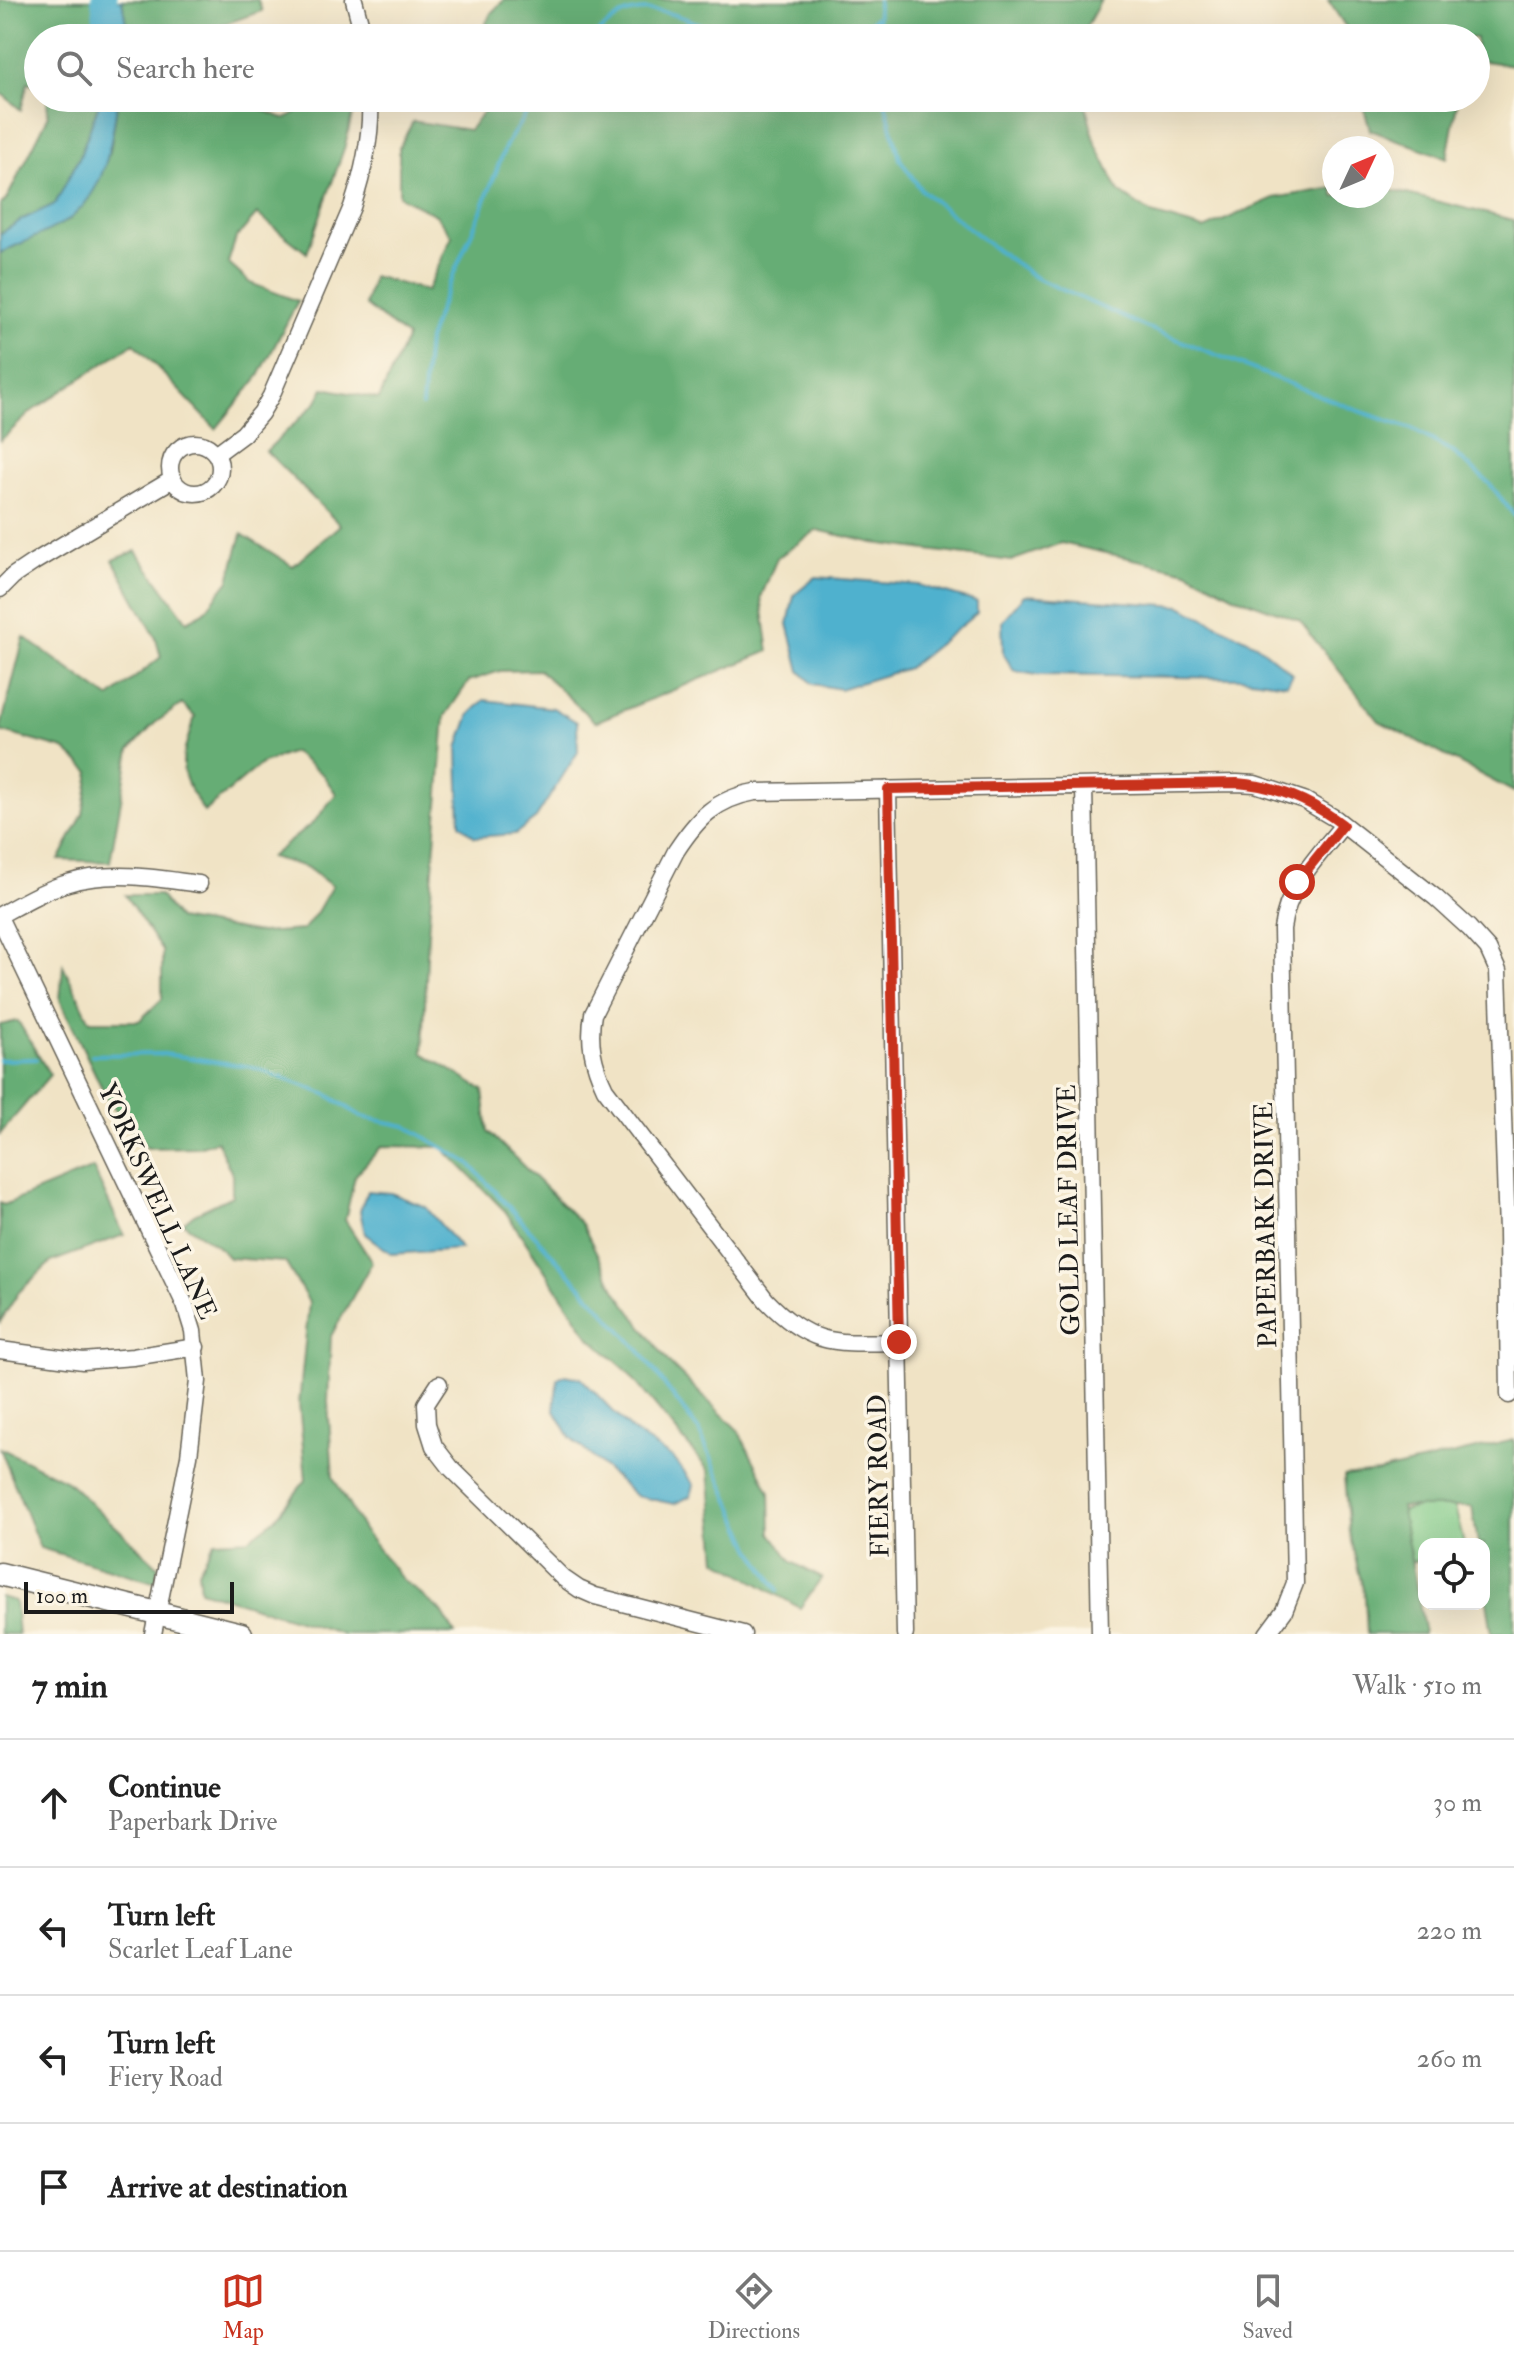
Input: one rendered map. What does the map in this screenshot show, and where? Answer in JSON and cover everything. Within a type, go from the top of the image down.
[{"type":"main road","points":[[0,1574],[156,1624],[241,1634]]},
{"type":"street","points":[[354,0],[360,24]]},
{"type":"street","points":[[216,454],[243,434],[261,413],[291,351],[360,185],[369,112]]},
{"type":"street","points":[[197,443],[216,454],[220,472],[206,491],[190,492],[182,489],[173,479],[171,461],[181,448],[197,443]]},
{"type":"street","points":[[0,589],[34,562],[173,479]]},
{"type":"street","points":[[899,1342],[820,1339],[804,1333],[781,1316],[605,1089],[590,1043],[593,1014],[676,851],[700,818],[727,800],[755,792],[1255,784],[1304,800],[1343,825],[1469,928],[1488,949],[1498,971],[1509,1395]]},
{"type":"street","name":"GOLD LEAF DRIVE","points":[[1084,786],[1100,1634]]},
{"type":"street","name":"FIERY ROAD","points":[[888,789],[905,1634]]},
{"type":"street","name":"PAPERBARK DRIVE","points":[[1267,1634],[1291,1597],[1296,1571],[1282,929],[1289,898],[1297,882],[1343,825]]},
{"type":"street","points":[[0,917],[48,890],[96,877],[156,878],[199,884]]},
{"type":"street","name":"YORKSWELL LANE","points":[[0,917],[185,1305],[196,1347],[198,1381],[189,1456],[156,1624]]},
{"type":"street","points":[[0,1350],[83,1361],[196,1347]]},
{"type":"street","points":[[439,1384],[426,1404],[427,1424],[434,1446],[451,1468],[563,1578],[595,1596],[743,1634]]},
{"type":"green space","points":[[0,0],[109,0],[111,24],[24,24],[24,98],[21,110],[0,92]]},
{"type":"green space","points":[[122,0],[258,0],[262,11],[225,24],[126,24]]},
{"type":"green space","points":[[504,0],[1101,0],[1088,24],[486,24],[491,13]]},
{"type":"green space","points":[[1328,0],[1514,0],[1514,65],[1490,62],[1490,24],[1344,24]]},
{"type":"green space","points":[[48,112],[96,112],[80,156],[55,205],[23,219],[0,234],[0,205],[6,200]]},
{"type":"green space","points":[[116,112],[268,112],[285,119],[297,112],[353,112],[345,146],[307,253],[257,214],[236,238],[228,263],[250,283],[298,301],[259,376],[216,429],[134,343],[32,411],[0,441],[0,253],[70,219],[110,152]]},
{"type":"green space","points":[[483,112],[1088,112],[1095,142],[1119,192],[1152,214],[1204,229],[1274,198],[1322,190],[1322,208],[1394,208],[1394,191],[1514,220],[1514,792],[1379,721],[1299,620],[1236,597],[1187,571],[1061,543],[1011,561],[874,543],[817,530],[777,558],[761,597],[769,651],[595,722],[539,670],[500,671],[469,681],[445,716],[428,933],[423,1053],[483,1090],[488,1131],[582,1224],[616,1291],[670,1364],[738,1430],[770,1492],[771,1533],[792,1562],[822,1578],[800,1608],[717,1560],[709,1471],[625,1369],[590,1338],[505,1211],[442,1147],[382,1146],[355,1176],[345,1220],[372,1262],[331,1336],[328,1402],[333,1477],[363,1530],[402,1579],[442,1612],[455,1634],[343,1634],[200,1590],[198,1571],[215,1541],[249,1539],[273,1521],[306,1480],[299,1404],[309,1302],[285,1262],[229,1258],[216,1245],[183,1223],[194,1214],[232,1196],[232,1174],[217,1141],[198,1147],[147,1148],[108,1101],[60,1000],[63,965],[90,1021],[139,1021],[162,999],[162,951],[125,895],[159,895],[178,919],[260,933],[303,930],[332,886],[306,867],[270,857],[314,822],[336,794],[323,775],[293,752],[261,764],[204,812],[189,785],[183,766],[195,717],[182,704],[155,723],[130,750],[110,862],[59,860],[83,814],[90,772],[64,749],[0,731],[24,637],[109,698],[161,657],[155,636],[113,560],[136,551],[187,621],[204,612],[229,580],[242,534],[293,566],[340,525],[266,451],[316,403],[324,388],[379,399],[407,337],[365,305],[373,276],[427,291],[452,236],[436,215],[399,196],[399,148],[413,121],[469,130]]},
{"type":"green space","points":[[1365,112],[1455,112],[1447,158],[1394,139],[1394,136],[1370,130]]},
{"type":"green space","points":[[18,1021],[50,1075],[0,1134],[0,1025]]},
{"type":"green space","points":[[93,1168],[124,1235],[51,1262],[19,1292],[0,1322],[0,1203],[4,1205]]},
{"type":"green space","points":[[1514,1440],[1514,1634],[1492,1634],[1488,1610],[1490,1538],[1477,1538],[1472,1507],[1401,1507],[1423,1634],[1367,1634],[1365,1597],[1349,1533],[1344,1476],[1378,1472]]},
{"type":"green space","points":[[0,1448],[67,1481],[158,1566],[156,1583],[40,1548]]},
{"type":"green space","points":[[1453,1499],[1463,1538],[1418,1538],[1418,1560],[1401,1564],[1389,1514]]},
{"type":"green space","points":[[0,1597],[15,1601],[18,1634],[0,1634]]},
{"type":"water","points":[[109,0],[122,0],[126,24],[111,24]]},
{"type":"water","points":[[96,112],[116,112],[101,177],[84,205],[66,221],[0,253],[0,234],[55,204],[80,156]]},
{"type":"water","points":[[816,577],[919,585],[977,602],[977,613],[908,668],[840,689],[813,684],[800,671],[788,624],[794,595]]},
{"type":"water","points":[[1024,595],[1181,606],[1256,644],[1293,674],[1287,684],[1243,678],[1037,675],[1014,671],[1003,653],[1002,621]]},
{"type":"water","points":[[484,700],[553,708],[577,722],[578,752],[536,818],[515,834],[475,837],[460,824],[458,748],[470,714]]},
{"type":"water","points":[[367,1191],[391,1193],[426,1207],[461,1249],[392,1254],[365,1234],[360,1211]]},
{"type":"water","points":[[564,1375],[581,1378],[632,1431],[674,1459],[694,1485],[691,1496],[674,1504],[636,1496],[570,1437],[554,1409],[558,1378]]},
{"type":"waterway","points":[[104,0],[107,24]]},
{"type":"waterway","points":[[877,24],[878,0]]},
{"type":"waterway","points":[[609,24],[622,15],[649,10],[699,24]]},
{"type":"waterway","points":[[869,24],[876,17]]},
{"type":"waterway","points":[[422,406],[428,340],[506,145],[527,112]]},
{"type":"waterway","points":[[888,112],[900,159],[921,190],[1036,278],[1143,326],[1412,429],[1453,452],[1490,484],[1514,515]]},
{"type":"waterway","points":[[92,1055],[164,1054],[253,1067],[328,1095],[362,1117],[406,1126],[469,1163],[639,1350],[699,1431],[751,1548],[778,1590]]},
{"type":"waterway","points":[[0,1060],[36,1059]]},
{"type":"route","points":[[899,1342],[888,789],[1255,784],[1304,800],[1343,825],[1297,882]]}]
